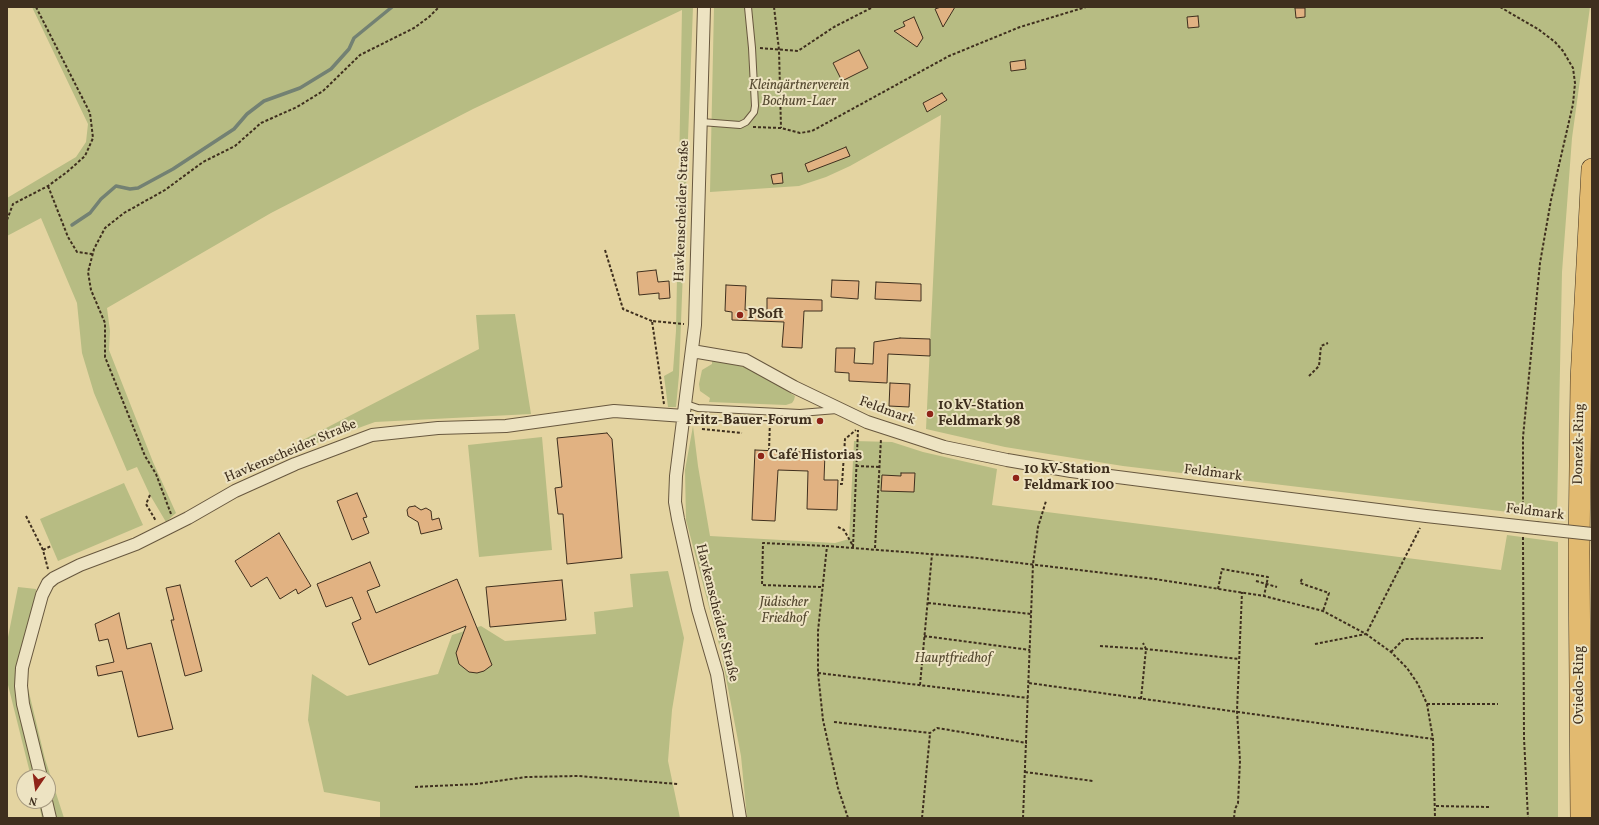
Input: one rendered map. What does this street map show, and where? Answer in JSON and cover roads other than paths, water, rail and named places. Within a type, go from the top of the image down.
[{"type":"highway","name":"Donezk-Ring","points":[[1579,552],[1580,380],[1592,169]]},
{"type":"highway","name":"Oviedo-Ring","points":[[1579,552],[1581,818]]},
{"type":"street","name":"Havkenscheider Straße","points":[[704,7],[695,325],[676,476],[675,502],[698,609],[718,674],[740,815]]},
{"type":"street","name":"Feldmark","points":[[692,351],[745,360],[838,410],[862,426],[882,428],[944,446],[1071,470],[1426,516],[1592,534]]},
{"type":"street","name":"Havkenscheider Straße","points":[[39,769],[23,704],[21,686],[22,668],[42,595],[51,580],[80,565],[120,551],[160,532],[235,491],[295,464],[372,434],[438,428],[506,426],[614,412],[666,415],[685,410]]},
{"type":"lane","points":[[701,122],[740,124],[746,122],[751,117],[755,106],[748,7]]},
{"type":"lane","name":"Feldmark","points":[[685,410],[698,408],[800,413],[838,410]]},
{"type":"waterway","points":[[72,225],[90,213],[101,199],[116,186],[130,189],[138,188],[173,169],[234,129],[247,114],[264,101],[300,88],[331,69],[349,49],[354,38],[392,7]]},
{"type":"place","name":"PSoft","points":[[740,315]]},
{"type":"place","name":"10 kV-Station Feldmark 98","points":[[930,414]]},
{"type":"place","name":"Fritz-Bauer-Forum","points":[[820,421]]},
{"type":"place","name":"Café Historias","points":[[761,456]]},
{"type":"place","name":"10 kV-Station Feldmark 100","points":[[1016,478]]},
{"type":"park label","name":"Kleingärtnerverein Bochum-Laer","points":[[799,94]]},
{"type":"park label","name":"Jüdischer Friedhof","points":[[784,612]]},
{"type":"park label","name":"Hauptfriedhof","points":[[953,659]]}]
